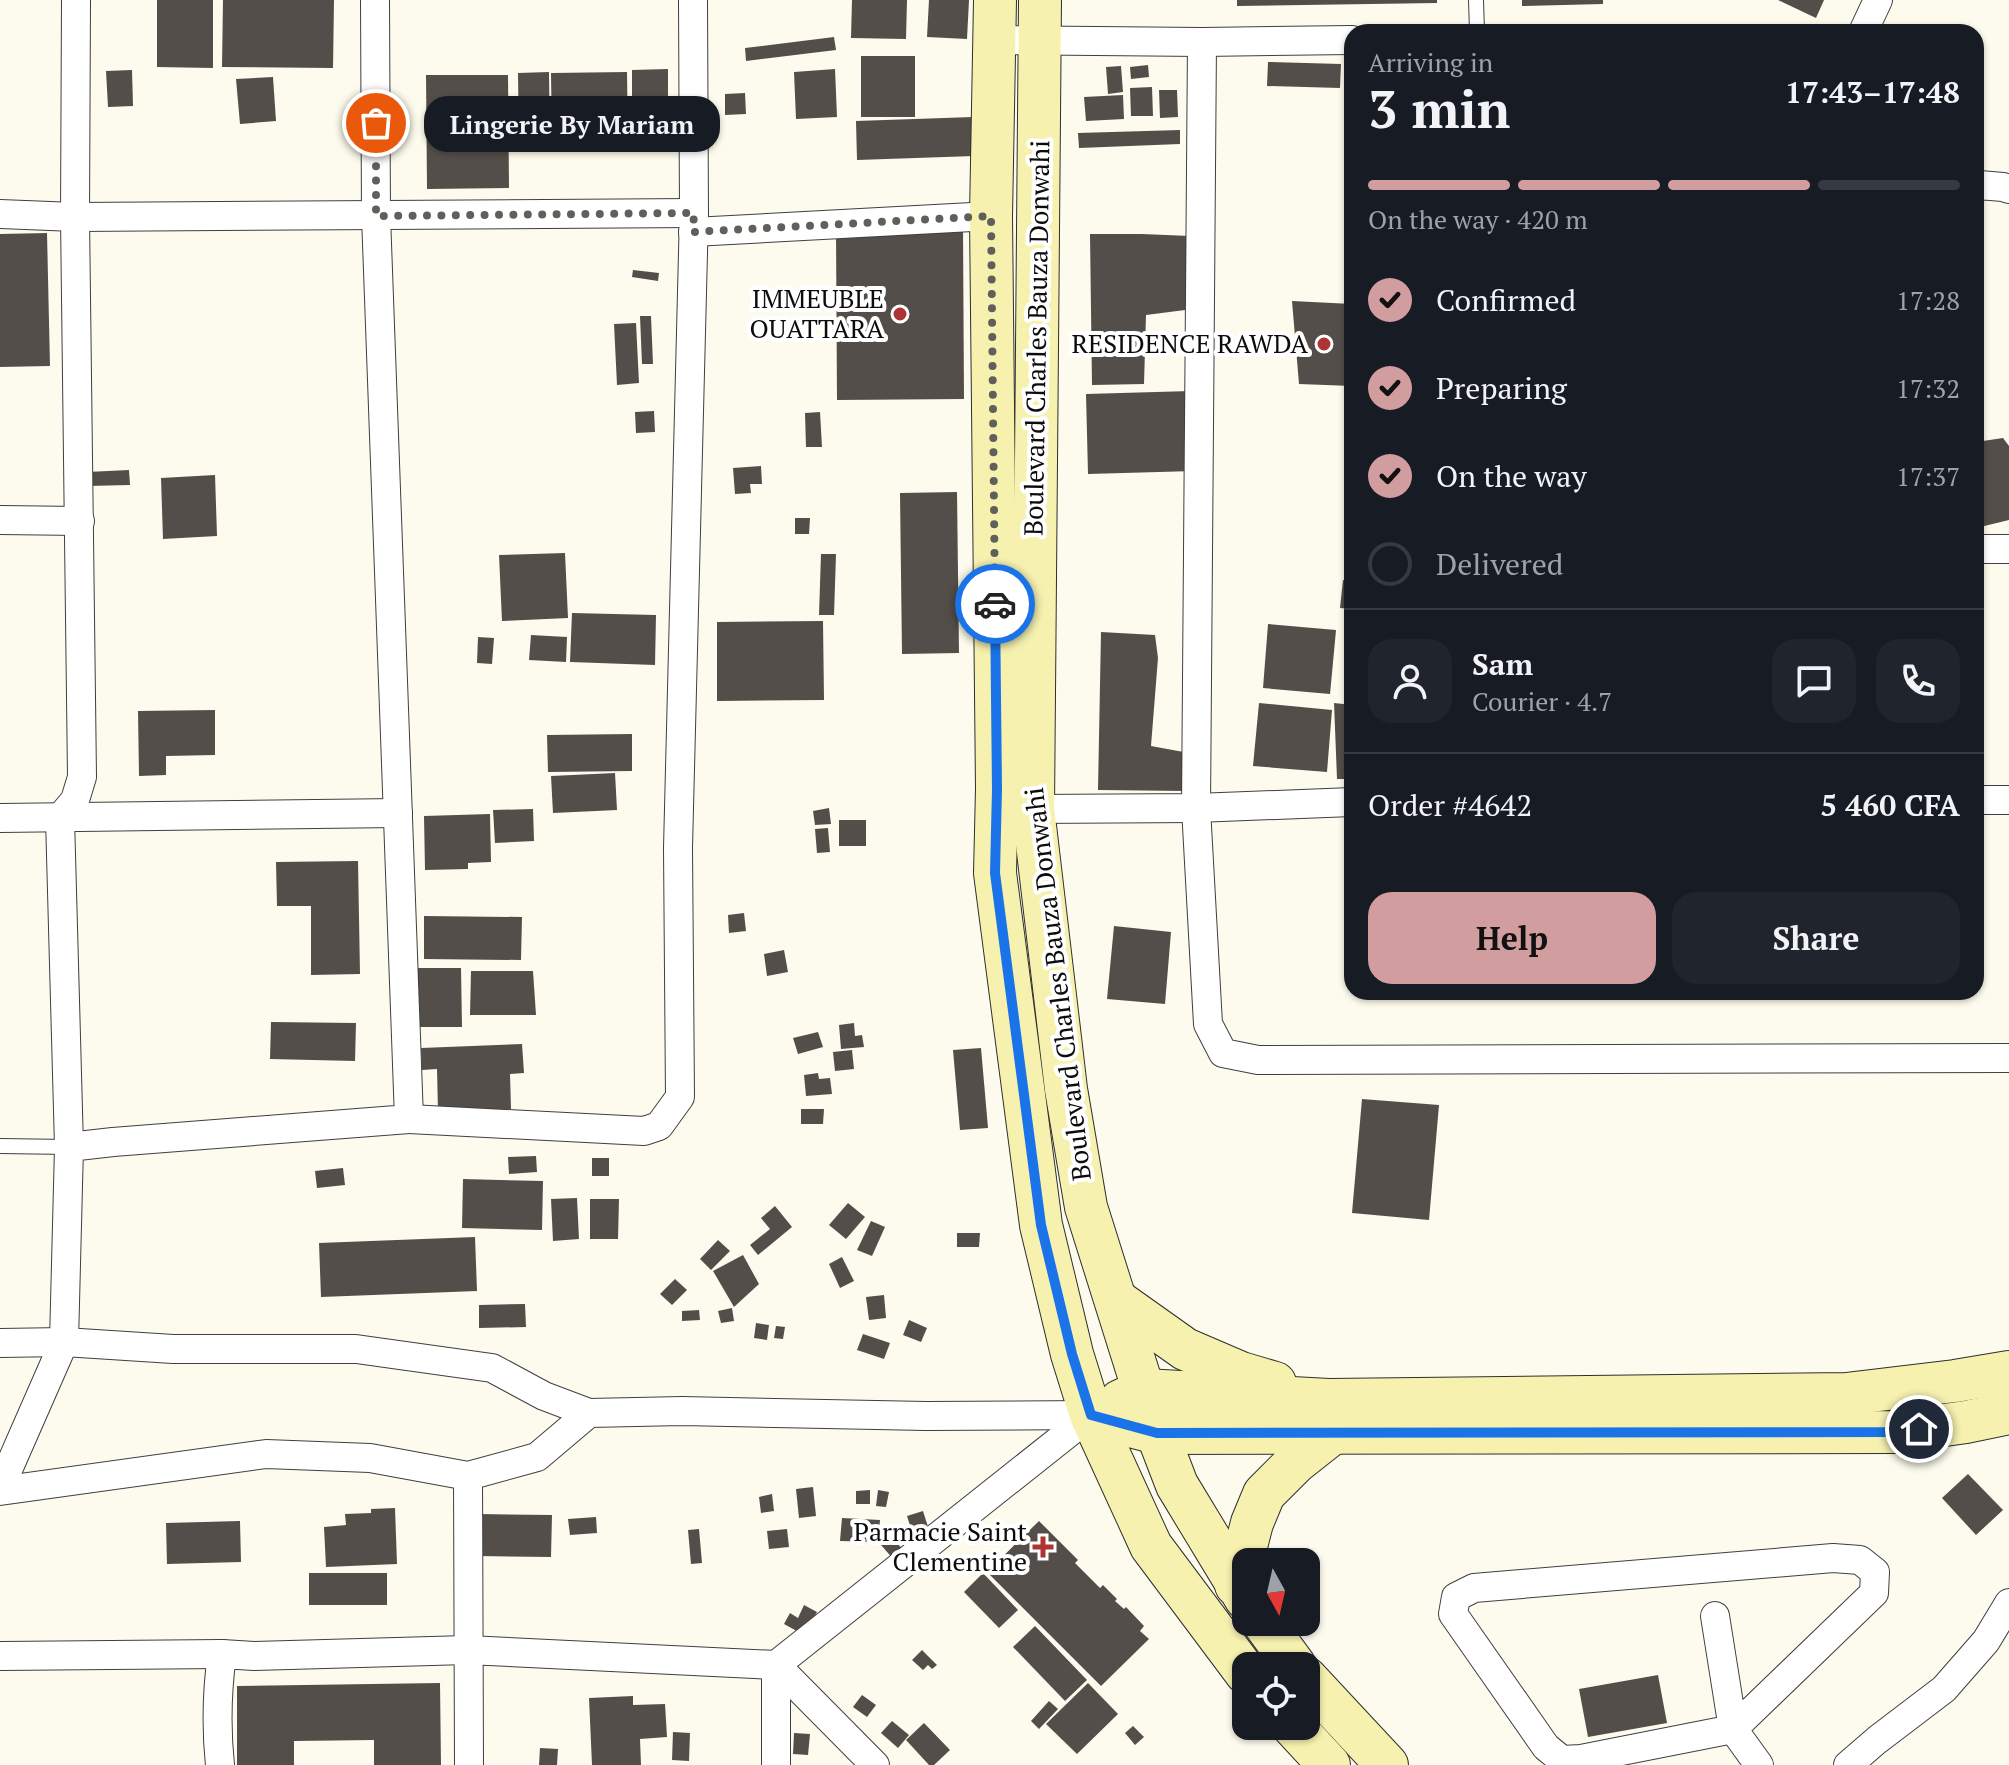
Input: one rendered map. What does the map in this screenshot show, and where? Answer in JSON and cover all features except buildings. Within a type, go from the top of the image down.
[{"type":"main road","name":"Boulevard Charles Bauza Donwahi","points":[[995,20],[991,216],[997,789],[995,873],[1041,1225],[1072,1354],[1091,1415],[1151,1546],[1232,1654]]},
{"type":"main road","name":"Boulevard Charles Bauza Donwahi","points":[[1040,20],[1033,809],[1066,1089],[1086,1207],[1157,1433],[1177,1485],[1232,1577]]},
{"type":"main road","points":[[1116,1300],[1185,1349],[1332,1416]]},
{"type":"main road","points":[[1091,1415],[1157,1433],[1332,1416],[1846,1394],[2009,1372]]},
{"type":"main road","points":[[1091,1415],[1144,1390],[1332,1416],[1896,1432],[2009,1413]]},
{"type":"main road","points":[[1248,1548],[1252,1523],[1264,1494],[1296,1462],[1332,1416]]},
{"type":"main road","points":[[1320,1693],[1387,1765]]},
{"type":"main road","points":[[1306,1740],[1329,1765]]},
{"type":"street","points":[[0,1490],[64,1342],[69,1147],[60,818],[75,800],[82,777],[75,217],[76,0]]},
{"type":"street","points":[[375,0],[376,216],[409,1119]]},
{"type":"street","points":[[69,1147],[409,1119],[644,1131],[659,1126],[680,1097],[678,848],[694,222],[693,0]]},
{"type":"street","points":[[1867,24],[1878,0]]},
{"type":"street","points":[[995,20],[1040,20],[1202,42],[1344,40]]},
{"type":"street","points":[[1202,42],[1196,808],[1208,1024],[1223,1053],[1258,1060],[2009,1058]]},
{"type":"street","points":[[1984,185],[2009,189]]},
{"type":"street","points":[[0,214],[694,222],[991,216]]},
{"type":"street","points":[[0,520],[80,521]]},
{"type":"street","points":[[1984,549],[2009,549]]},
{"type":"street","points":[[1984,800],[2009,800]]},
{"type":"street","points":[[1033,809],[1196,808],[1344,802]]},
{"type":"street","points":[[0,818],[398,813]]},
{"type":"street","points":[[0,1343],[64,1342],[173,1349],[356,1349],[492,1368],[544,1396],[589,1413],[1091,1415]]},
{"type":"street","points":[[0,1490],[266,1454],[370,1458],[468,1476],[537,1457],[589,1413]]},
{"type":"street","points":[[0,1656],[254,1656],[467,1650],[776,1665],[1091,1415]]},
{"type":"street","points":[[468,1476],[469,1765]]},
{"type":"street","points":[[1833,1558],[1860,1560],[1875,1572],[1874,1593],[1733,1729],[1581,1759],[1562,1760],[1546,1747],[1453,1614],[1456,1597],[1474,1588],[1833,1558]]},
{"type":"street","points":[[1848,1765],[1944,1689],[1986,1641],[2009,1603]]},
{"type":"street","points":[[1715,1616],[1733,1729],[1759,1765]]},
{"type":"street","points":[[220,1765],[217,1735],[222,1654]]},
{"type":"street","points":[[776,1665],[776,1765]]},
{"type":"street","points":[[776,1665],[875,1765]]},
{"type":"lane","points":[[1476,0],[1477,24]]},
{"type":"lane","points":[[0,1146],[69,1147]]},
{"type":"way so far","points":[[376,123],[376,216],[694,213],[693,232],[991,216],[995,604]]},
{"type":"place","name":"Lingerie By Mariam","points":[[376,123]]},
{"type":"place","name":"IMMEUBLE OUATTARA","points":[[900,314]]},
{"type":"place","name":"RESIDENCE RAWDA","points":[[1324,344]]},
{"type":"place","name":"Parmacie Saint Clementine","points":[[1043,1547]]},
{"type":"route","points":[[995,604],[995,873],[1041,1225],[1072,1354],[1091,1415],[1157,1433],[1896,1432],[1919,1429]]}]
